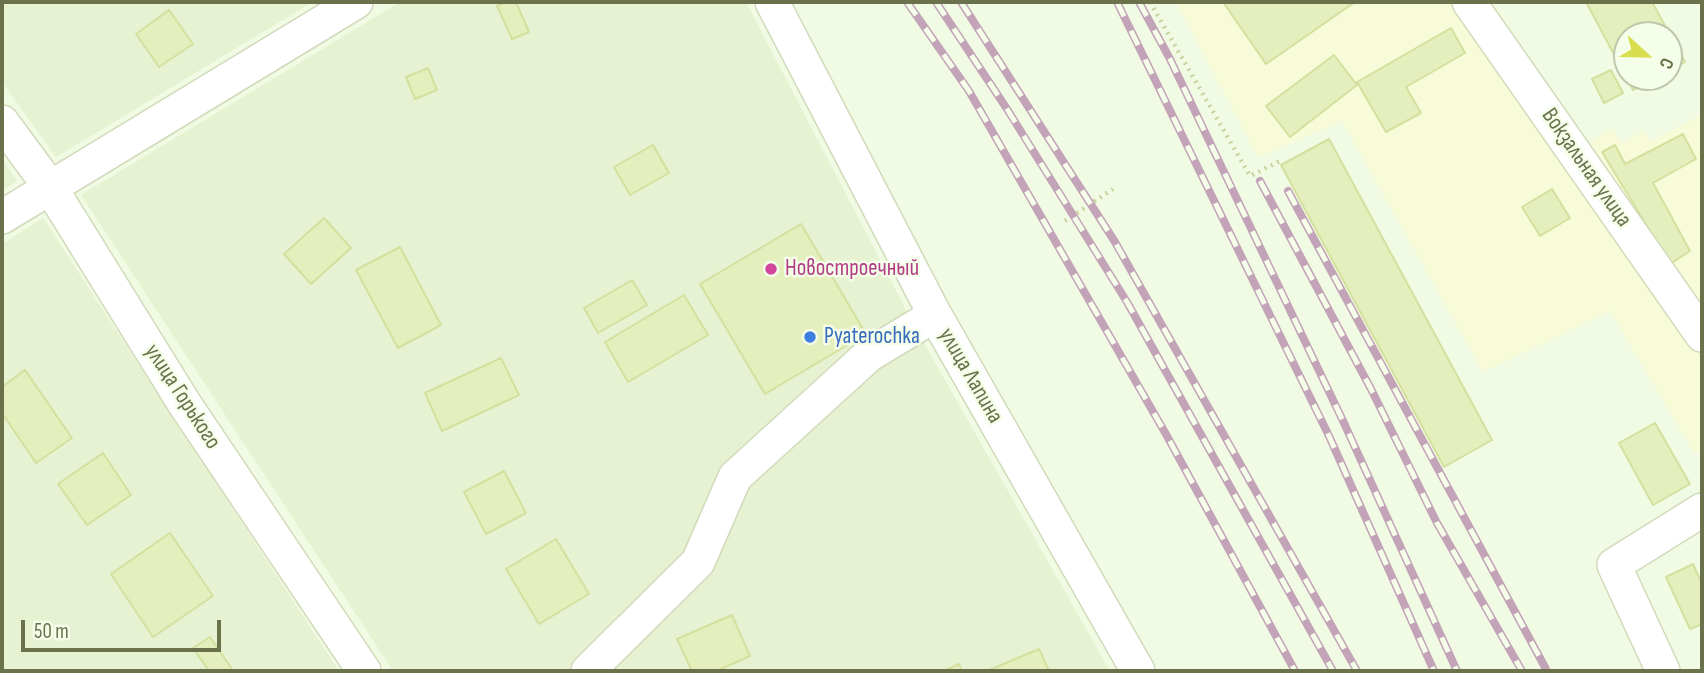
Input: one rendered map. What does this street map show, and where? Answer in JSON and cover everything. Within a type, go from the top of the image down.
[{"type":"street","points":[[2,217],[356,2]]},
{"type":"street","name":"улица Лапина","points":[[772,2],[935,315],[1138,671]]},
{"type":"street","name":"Вокзальная улица","points":[[1469,2],[1702,335]]},
{"type":"street","name":"улица Горького","points":[[2,122],[50,187],[184,403],[364,671]]},
{"type":"street","points":[[588,671],[698,562],[735,477],[869,355],[935,315]]},
{"type":"street","points":[[1663,671],[1614,565],[1702,510]]},
{"type":"path","points":[[1150,2],[1250,176],[1280,161]]},
{"type":"path","points":[[1065,221],[1113,189]]},
{"type":"shaded area","points":[[2,2],[313,2],[56,157],[2,82]]},
{"type":"shaded area","points":[[400,2],[746,2],[915,327],[1110,671],[393,671],[81,195]]},
{"type":"shaded area","points":[[1176,2],[1492,2],[1588,144],[1612,128],[1622,143],[1644,131],[1650,141],[1702,115],[1702,449],[1694,453],[1610,311],[1483,372],[1342,121],[1258,157]]},
{"type":"shaded area","points":[[2,159],[17,181],[2,191]]},
{"type":"shaded area","points":[[43,218],[339,671],[2,671],[2,244]]},
{"type":"building","points":[[516,2],[529,32],[512,39],[497,6]]},
{"type":"building","points":[[1223,2],[1355,2],[1266,64]]},
{"type":"building","points":[[1586,2],[1652,2],[1662,21],[1613,21],[1613,53]]},
{"type":"building","points":[[169,10],[193,44],[159,67],[136,34]]},
{"type":"building","points":[[1451,28],[1465,53],[1406,87],[1421,113],[1386,132],[1357,82]]},
{"type":"building","points":[[1334,55],[1357,85],[1290,137],[1266,106]]},
{"type":"building","points":[[428,68],[437,90],[415,99],[406,77]]},
{"type":"building","points":[[1611,70],[1613,91],[1623,93],[1604,103],[1592,79]]},
{"type":"building","points":[[1683,134],[1696,159],[1653,183],[1690,251],[1670,264],[1602,152],[1615,145],[1625,164]]},
{"type":"building","points":[[1329,139],[1492,440],[1444,467],[1281,165]]},
{"type":"building","points":[[653,145],[669,173],[630,195],[614,167]]},
{"type":"building","points":[[1552,189],[1570,218],[1540,236],[1522,207]]},
{"type":"building","points":[[324,218],[351,248],[311,284],[284,254]]},
{"type":"building","points":[[801,224],[866,334],[765,394],[700,284]]},
{"type":"building","points":[[400,247],[441,325],[398,348],[356,270]]},
{"type":"building","points":[[632,280],[647,305],[598,333],[584,308]]},
{"type":"building","points":[[684,295],[708,335],[628,382],[605,342]]},
{"type":"building","points":[[501,358],[519,395],[442,431],[425,393]]},
{"type":"building","points":[[25,370],[72,438],[36,463],[2,413],[2,387]]},
{"type":"building","points":[[1655,423],[1690,484],[1653,505],[1619,443]]},
{"type":"building","points":[[103,453],[131,495],[87,525],[58,484]]},
{"type":"building","points":[[504,471],[526,513],[486,534],[464,492]]},
{"type":"building","points":[[170,533],[213,596],[153,637],[111,574]]},
{"type":"building","points":[[556,539],[589,594],[539,624],[506,569]]},
{"type":"building","points":[[1693,564],[1702,584],[1702,624],[1690,629],[1666,577]]},
{"type":"building","points":[[732,615],[750,656],[716,671],[692,671],[677,639]]},
{"type":"building","points":[[210,637],[232,669],[229,671],[209,671],[193,648]]},
{"type":"building","points":[[1039,649],[1049,671],[987,671]]},
{"type":"building","points":[[959,664],[962,671],[944,671]]},
{"type":"railway","points":[[907,2],[969,91],[1167,436],[1295,671]]},
{"type":"railway","points":[[936,2],[1007,109],[1127,302],[1333,671]]},
{"type":"railway","points":[[961,2],[1115,242],[1357,671]]},
{"type":"railway","points":[[1117,2],[1329,436],[1434,671]]},
{"type":"railway","points":[[1139,2],[1170,59],[1344,423],[1457,671]]},
{"type":"railway","points":[[1260,181],[1371,389],[1437,523],[1522,671]]},
{"type":"railway","points":[[1288,191],[1547,671]]},
{"type":"place","name":"Новостроечный","points":[[771,269]]},
{"type":"place","name":"Pyaterochka","points":[[810,337]]}]
